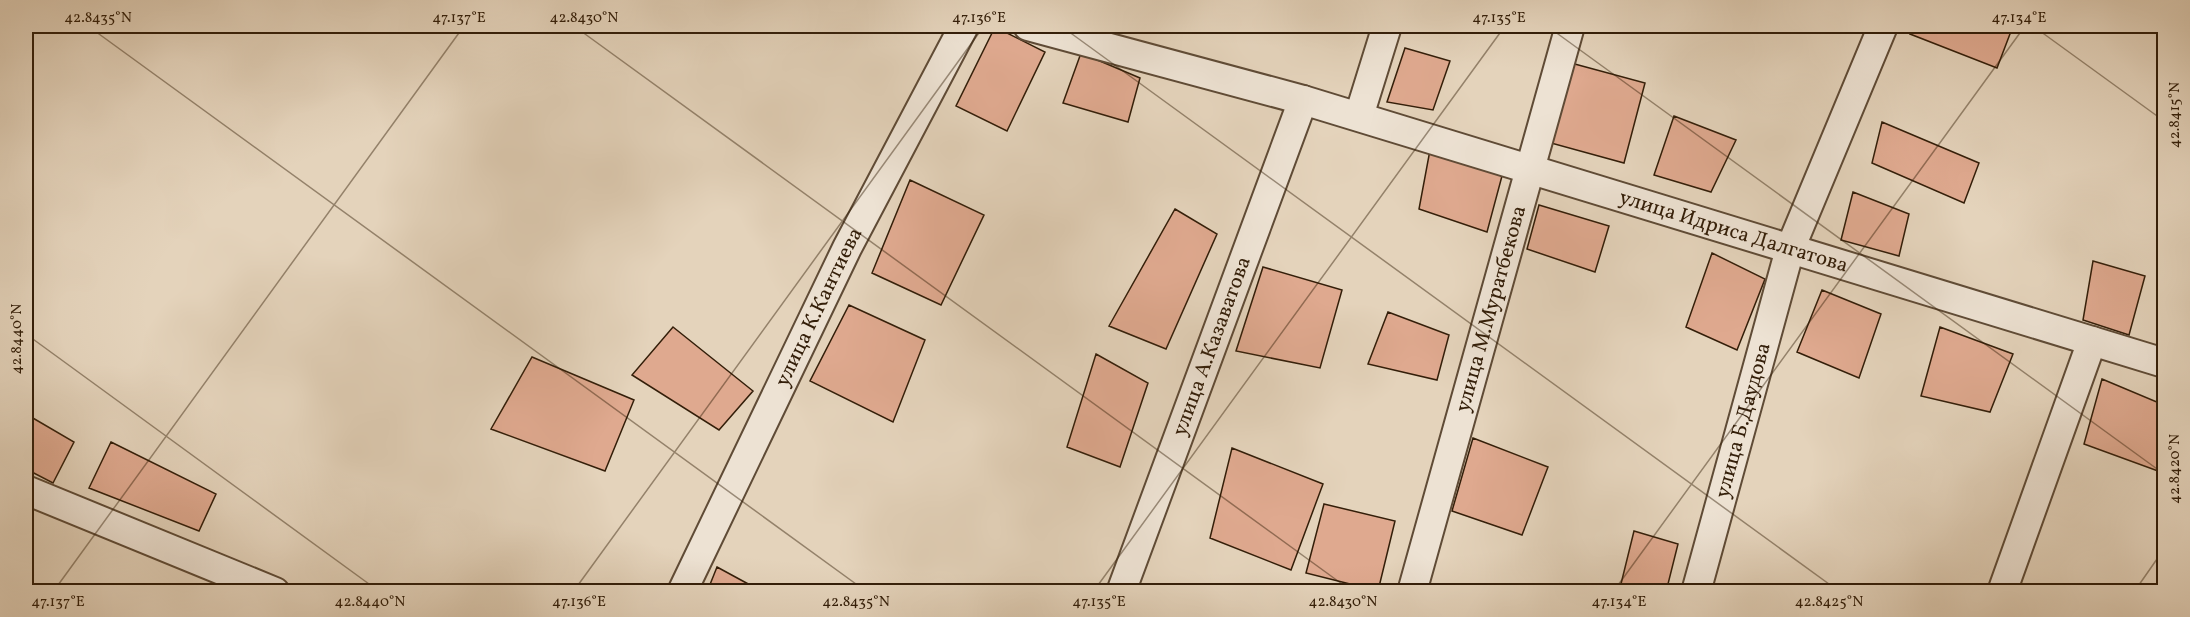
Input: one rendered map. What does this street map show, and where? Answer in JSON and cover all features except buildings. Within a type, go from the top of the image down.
[{"type":"street","name":"улица К.Кантиева","points":[[682,591],[847,248],[964,26]]},
{"type":"street","name":"улица Идриса Далгатова","points":[[1028,26],[1359,116],[2164,363]]},
{"type":"street","points":[[1359,116],[1387,26]]},
{"type":"street","name":"улица М.Муратбекова","points":[[1412,591],[1528,169],[1570,26]]},
{"type":"street","name":"улица Б.Даудова","points":[[1696,591],[1790,249],[1883,26]]},
{"type":"street","name":"улица А.Казаватова","points":[[1121,591],[1302,100]]},
{"type":"street","points":[[2002,591],[2092,341]]},
{"type":"street","points":[[26,490],[275,591]]}]
